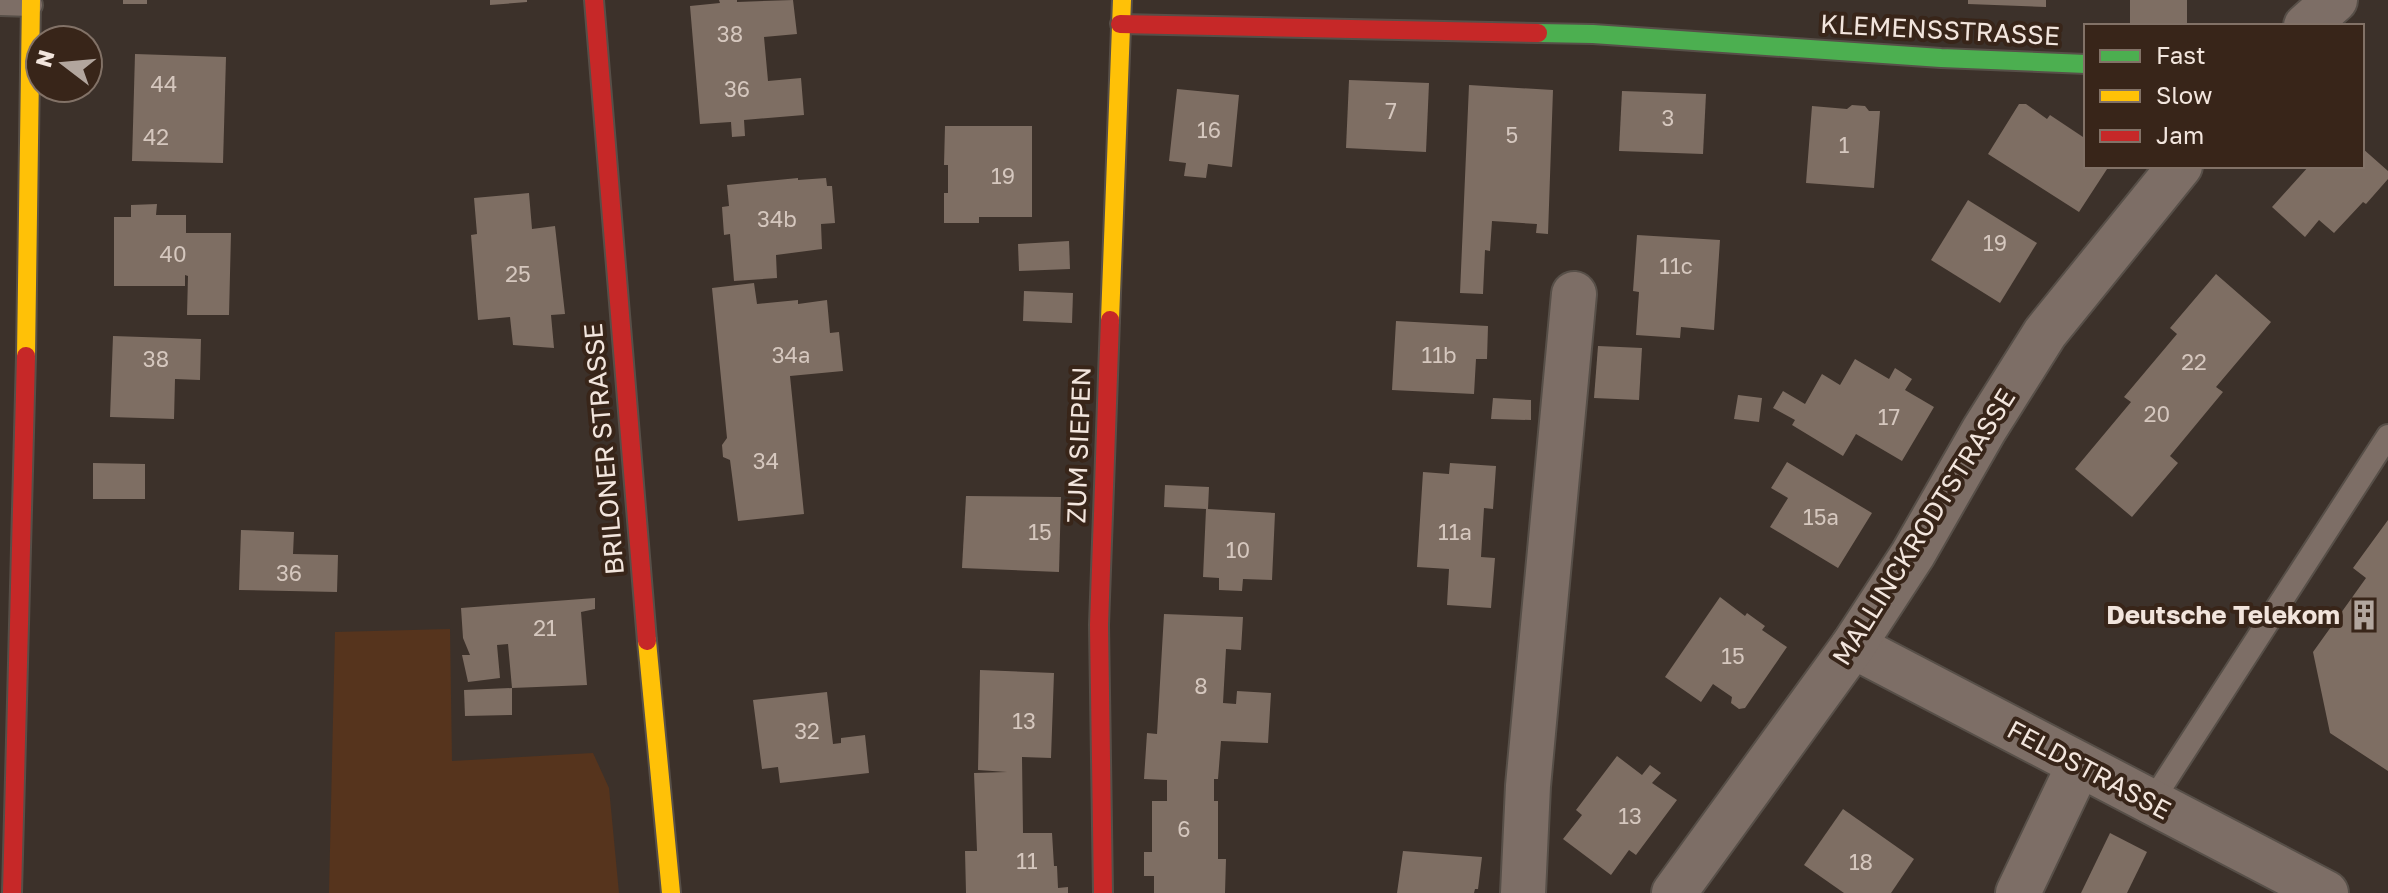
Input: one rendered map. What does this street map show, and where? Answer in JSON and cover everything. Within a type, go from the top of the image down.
[{"type":"street","name":"BRILONER STRASSE","points":[[594,0],[640,567],[671,893]]},
{"type":"street","name":"ZUM SIEPEN","points":[[1103,893],[1099,625],[1122,0]]},
{"type":"street","points":[[2308,24],[2335,0]]},
{"type":"street","points":[[12,893],[24,505],[31,2]]},
{"type":"street","name":"KLEMENSSTRASSE","points":[[1120,24],[1593,34],[1941,58],[2084,64]]},
{"type":"street","name":"MALLINCKRODTSTRASSE","points":[[1674,893],[1853,646],[1913,554],[1990,419],[2045,333],[2178,168]]},
{"type":"street","points":[[1523,893],[1528,786],[1574,294]]},
{"type":"street","name":"FELDSTRASSE","points":[[1853,646],[2151,803],[2271,881],[2326,893]]},
{"type":"street","points":[[2018,893],[2079,765]]},
{"type":"lane","points":[[0,4],[31,2]]},
{"type":"lane","points":[[2151,803],[2388,436]]},
{"type":"shaded area","points":[[450,629],[452,761],[593,753],[609,788],[619,893],[329,893],[335,632]]},
{"type":"building","points":[[123,0],[147,0],[147,4],[123,4]]},
{"type":"building","points":[[490,0],[527,0],[527,2],[490,5]]},
{"type":"building","points":[[719,0],[793,0],[797,34],[764,37],[768,81],[801,78],[804,115],[744,120],[745,136],[732,137],[731,122],[700,124],[690,6],[720,3]]},
{"type":"building","points":[[1968,0],[2046,0],[2046,7],[1968,4]]},
{"type":"building","points":[[2130,0],[2187,0],[2187,24],[2130,24]]},
{"type":"building","points":[[135,54],[226,57],[223,163],[132,161]]},
{"type":"building","points":[[1349,80],[1429,83],[1426,152],[1346,148]]},
{"type":"building","points":[[1469,85],[1553,90],[1548,234],[1536,233],[1537,224],[1492,221],[1490,251],[1485,250],[1483,294],[1460,293]]},
{"type":"building","points":[[1177,89],[1239,95],[1232,167],[1208,164],[1206,178],[1184,176],[1186,163],[1169,161]]},
{"type":"building","points":[[1622,91],[1706,94],[1703,154],[1619,151]]},
{"type":"building","points":[[2019,104],[2026,104],[2047,119],[2050,115],[2084,138],[2084,168],[2108,168],[2079,212],[1988,154]]},
{"type":"building","points":[[1852,105],[1880,111],[1874,188],[1806,183],[1812,106],[1847,109]]},
{"type":"building","points":[[945,126],[1032,126],[1032,217],[979,217],[979,223],[944,223],[944,193],[948,193],[948,165],[944,165]]},
{"type":"building","points":[[2364,150],[2388,171],[2388,179],[2334,233],[2319,220],[2305,237],[2272,207],[2307,168],[2364,168]]},
{"type":"building","points":[[826,178],[827,186],[832,186],[835,223],[821,224],[822,249],[776,255],[777,278],[734,281],[730,234],[724,235],[722,207],[729,206],[727,185]]},
{"type":"building","points":[[529,193],[532,229],[555,226],[565,314],[551,315],[554,348],[513,345],[510,317],[478,320],[471,235],[477,234],[474,198]]},
{"type":"building","points":[[1968,200],[2037,243],[2000,303],[1931,260]]},
{"type":"building","points":[[157,204],[156,215],[186,215],[186,233],[231,233],[229,315],[187,315],[188,276],[185,275],[185,286],[114,286],[114,217],[131,217],[131,205]]},
{"type":"building","points":[[1637,235],[1720,240],[1714,330],[1681,327],[1680,338],[1636,335],[1639,292],[1633,291]]},
{"type":"building","points":[[1069,241],[1070,269],[1019,271],[1018,244]]},
{"type":"building","points":[[2216,274],[2271,322],[2216,387],[2223,392],[2170,456],[2178,463],[2132,517],[2075,469],[2131,402],[2124,397],[2177,334],[2170,328]]},
{"type":"building","points":[[754,283],[757,304],[827,300],[830,333],[839,332],[843,371],[790,376],[804,514],[738,521],[730,460],[723,457],[722,445],[727,438],[712,288]]},
{"type":"building","points":[[1024,291],[1073,293],[1072,323],[1023,321]]},
{"type":"building","points":[[1396,321],[1488,326],[1487,359],[1476,359],[1474,394],[1392,390]]},
{"type":"building","points":[[113,336],[201,339],[200,380],[175,379],[174,419],[110,417]]},
{"type":"building","points":[[1598,346],[1642,348],[1639,400],[1594,398]]},
{"type":"building","points":[[1855,359],[1889,379],[1895,368],[1912,379],[1905,390],[1934,407],[1902,461],[1856,434],[1843,456],[1792,425],[1795,420],[1773,408],[1783,391],[1805,404],[1822,374],[1840,385]]},
{"type":"building","points":[[1738,395],[1762,398],[1759,422],[1734,419]]},
{"type":"building","points":[[1493,398],[1531,400],[1531,420],[1491,419]]},
{"type":"building","points":[[1787,462],[1872,513],[1838,568],[1770,527],[1788,498],[1771,488]]},
{"type":"building","points":[[93,463],[145,464],[145,499],[93,499]]},
{"type":"building","points":[[1450,463],[1496,466],[1493,509],[1484,508],[1481,557],[1495,558],[1491,608],[1447,605],[1449,569],[1417,567],[1423,472],[1449,474]]},
{"type":"building","points":[[1165,485],[1209,487],[1208,509],[1275,513],[1272,580],[1243,579],[1242,591],[1219,590],[1219,578],[1203,577],[1206,509],[1164,507]]},
{"type":"building","points":[[966,496],[1061,497],[1059,572],[962,568]]},
{"type":"building","name":"Deutsche Telekom","points":[[2388,520],[2388,771],[2330,733],[2313,652],[2366,578],[2353,568]]},
{"type":"building","points":[[241,530],[294,532],[293,554],[338,555],[337,592],[239,590]]},
{"type":"building","points":[[1720,597],[1745,616],[1747,613],[1765,626],[1762,630],[1787,647],[1745,708],[1739,709],[1731,703],[1732,697],[1713,684],[1701,702],[1665,677]]},
{"type":"building","points":[[595,598],[595,609],[581,612],[587,685],[512,688],[508,644],[497,645],[500,678],[468,682],[462,655],[470,655],[463,638],[461,608]]},
{"type":"building","points":[[1164,614],[1243,617],[1241,650],[1226,649],[1223,703],[1236,704],[1237,691],[1271,693],[1268,743],[1221,741],[1218,779],[1214,779],[1214,801],[1218,801],[1218,859],[1226,859],[1225,893],[1154,893],[1154,876],[1144,876],[1144,852],[1152,852],[1152,801],[1167,801],[1167,780],[1144,779],[1147,733],[1157,734]]},
{"type":"building","points":[[980,670],[1054,673],[1051,758],[1022,757],[1023,833],[1052,833],[1058,888],[1068,887],[1068,893],[966,893],[965,851],[977,851],[974,773],[1007,772],[978,770]]},
{"type":"building","points":[[512,688],[512,715],[465,716],[464,690]]},
{"type":"building","points":[[827,692],[833,744],[841,743],[841,738],[865,735],[869,773],[780,783],[778,767],[762,769],[753,700]]},
{"type":"building","points":[[1617,756],[1642,775],[1650,765],[1661,773],[1652,783],[1677,800],[1636,855],[1629,850],[1611,875],[1563,839],[1582,815],[1576,810]]},
{"type":"building","points":[[1843,809],[1914,859],[1891,893],[1844,893],[1804,865]]},
{"type":"building","points":[[2110,833],[2147,852],[2127,893],[2081,893]]},
{"type":"building","points":[[1403,851],[1482,857],[1478,889],[1474,893],[1397,893]]},
{"type":"traffic: fast","points":[[1538,33],[2084,64]]},
{"type":"traffic: slow","points":[[26,356],[31,0]]},
{"type":"traffic: slow","points":[[1110,320],[1122,0]]},
{"type":"traffic: slow","points":[[647,641],[671,893]]},
{"type":"traffic: jam","points":[[594,0],[647,641]]},
{"type":"traffic: jam","points":[[1120,24],[1538,33]]},
{"type":"traffic: jam","points":[[1103,893],[1099,625],[1110,320]]},
{"type":"traffic: jam","points":[[12,893],[26,356]]},
{"type":"place","name":"Deutsche Telekom","points":[[2364,615]]}]
